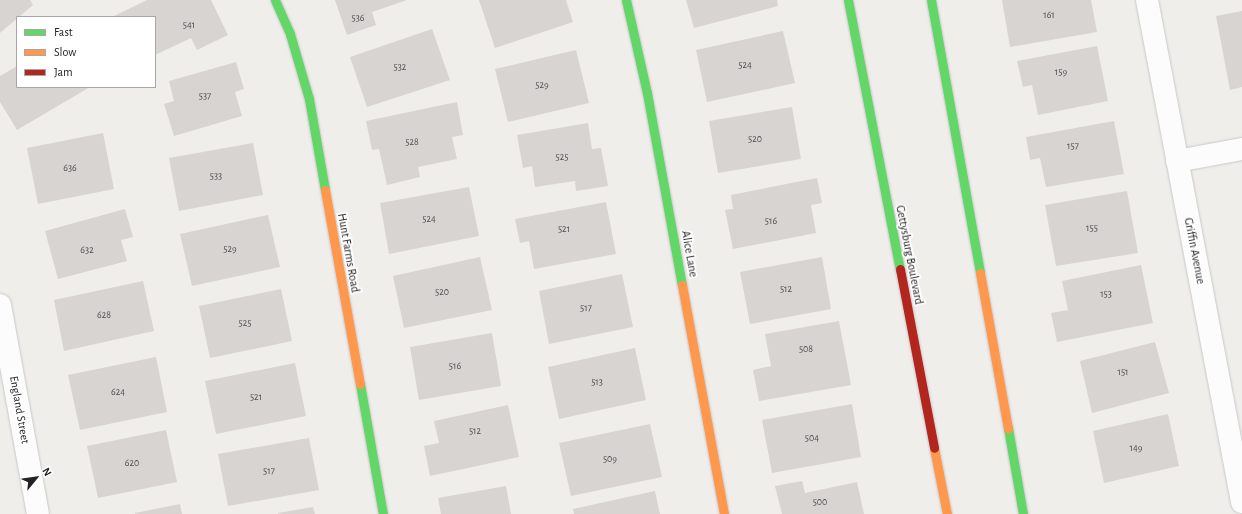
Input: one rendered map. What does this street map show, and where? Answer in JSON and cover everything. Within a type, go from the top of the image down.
[{"type":"street","name":"Hunt Farms Road","points":[[275,0],[290,34],[309,99],[383,514]]},
{"type":"street","name":"Alice Lane","points":[[626,0],[648,100],[724,514]]},
{"type":"street","name":"Gettysburg Boulevard","points":[[848,0],[947,514]]},
{"type":"street","points":[[931,0],[1024,514]]},
{"type":"street","name":"Griffin Avenue","points":[[1147,0],[1242,502]]},
{"type":"street","points":[[1177,162],[1242,149]]},
{"type":"street","name":"England Street","points":[[0,305],[38,514]]},
{"type":"building","points":[[0,0],[30,0],[33,5],[20,16],[16,16],[16,19],[0,33]]},
{"type":"building","points":[[147,0],[211,0],[228,35],[197,50],[191,38],[156,55],[156,16],[114,16]]},
{"type":"building","points":[[335,0],[407,0],[372,12],[376,25],[347,35]]},
{"type":"building","points":[[479,0],[566,0],[573,22],[495,48]]},
{"type":"building","points":[[686,0],[777,0],[778,6],[694,28]]},
{"type":"building","points":[[1002,0],[1091,0],[1097,32],[1010,47]]},
{"type":"building","points":[[1242,11],[1242,87],[1230,90],[1216,16]]},
{"type":"building","points":[[432,29],[450,80],[367,107],[350,57]]},
{"type":"building","points":[[783,31],[795,83],[707,102],[696,50]]},
{"type":"building","points":[[1097,46],[1108,101],[1038,115],[1032,85],[1023,87],[1017,61]]},
{"type":"building","points":[[576,50],[589,103],[508,122],[495,69]]},
{"type":"building","points":[[236,62],[244,89],[235,92],[242,116],[174,136],[164,104],[174,101],[169,81]]},
{"type":"building","points":[[16,67],[16,88],[88,88],[17,130],[0,102],[0,76]]},
{"type":"building","points":[[457,102],[463,135],[452,137],[457,159],[418,167],[420,177],[387,185],[379,149],[372,150],[366,121]]},
{"type":"building","points":[[792,107],[801,159],[718,173],[709,121]]},
{"type":"building","points":[[1114,121],[1124,174],[1046,187],[1040,158],[1030,160],[1026,137]]},
{"type":"building","points":[[588,123],[592,149],[601,148],[608,186],[576,191],[575,181],[535,187],[532,166],[523,168],[517,135]]},
{"type":"building","points":[[103,133],[114,189],[38,204],[27,148]]},
{"type":"building","points":[[253,143],[263,195],[179,211],[169,158]]},
{"type":"building","points":[[817,178],[822,203],[811,205],[816,233],[733,249],[725,210],[733,209],[731,195]]},
{"type":"building","points":[[469,187],[479,236],[389,254],[380,203]]},
{"type":"building","points":[[1127,191],[1138,253],[1056,266],[1045,205]]},
{"type":"building","points":[[606,202],[616,254],[534,269],[529,241],[520,243],[515,219]]},
{"type":"building","points":[[125,209],[133,237],[121,240],[127,261],[58,279],[45,231]]},
{"type":"building","points":[[268,215],[280,267],[192,286],[180,234]]},
{"type":"building","points":[[480,257],[492,310],[404,328],[393,276]]},
{"type":"building","points":[[822,257],[831,309],[750,324],[740,272]]},
{"type":"building","points":[[1141,265],[1153,323],[1057,342],[1051,313],[1068,310],[1062,281]]},
{"type":"building","points":[[622,274],[633,327],[549,344],[539,291]]},
{"type":"building","points":[[143,281],[154,331],[64,351],[54,300]]},
{"type":"building","points":[[281,289],[292,341],[210,358],[199,306]]},
{"type":"building","points":[[839,321],[851,385],[759,401],[753,370],[771,366],[765,334]]},
{"type":"building","points":[[492,333],[501,386],[419,400],[410,347]]},
{"type":"building","points":[[1155,342],[1169,393],[1092,413],[1080,361]]},
{"type":"building","points":[[635,348],[646,400],[559,419],[548,367]]},
{"type":"building","points":[[156,357],[167,412],[80,430],[68,375]]},
{"type":"building","points":[[295,363],[306,416],[216,434],[205,381]]},
{"type":"building","points":[[852,404],[861,457],[772,473],[762,420]]},
{"type":"building","points":[[508,405],[519,457],[430,476],[424,446],[439,443],[434,421]]},
{"type":"building","points":[[1168,414],[1179,466],[1104,483],[1093,431]]},
{"type":"building","points":[[650,424],[662,477],[571,496],[559,443]]},
{"type":"building","points":[[166,430],[177,482],[98,498],[87,446]]},
{"type":"building","points":[[309,438],[319,490],[228,506],[218,454]]},
{"type":"building","points":[[802,481],[805,493],[857,482],[864,514],[782,514],[775,486]]},
{"type":"building","points":[[506,486],[511,514],[441,514],[438,498]]},
{"type":"building","points":[[655,491],[660,514],[574,514],[573,509]]},
{"type":"building","points":[[180,504],[182,514],[135,514],[135,513]]},
{"type":"building","points":[[313,507],[315,514],[278,514],[278,513]]},
{"type":"traffic: fast","points":[[275,0],[290,34],[309,99],[325,190]]},
{"type":"traffic: fast","points":[[626,0],[647,93],[682,285]]},
{"type":"traffic: fast","points":[[848,0],[900,269]]},
{"type":"traffic: fast","points":[[931,0],[980,273]]},
{"type":"traffic: fast","points":[[360,384],[383,514]]},
{"type":"traffic: fast","points":[[1008,428],[1023,514]]},
{"type":"traffic: slow","points":[[325,190],[360,384]]},
{"type":"traffic: slow","points":[[980,273],[1008,428]]},
{"type":"traffic: slow","points":[[682,285],[724,514]]},
{"type":"traffic: slow","points":[[934,448],[947,514]]},
{"type":"traffic: jam","points":[[900,269],[934,448]]}]
